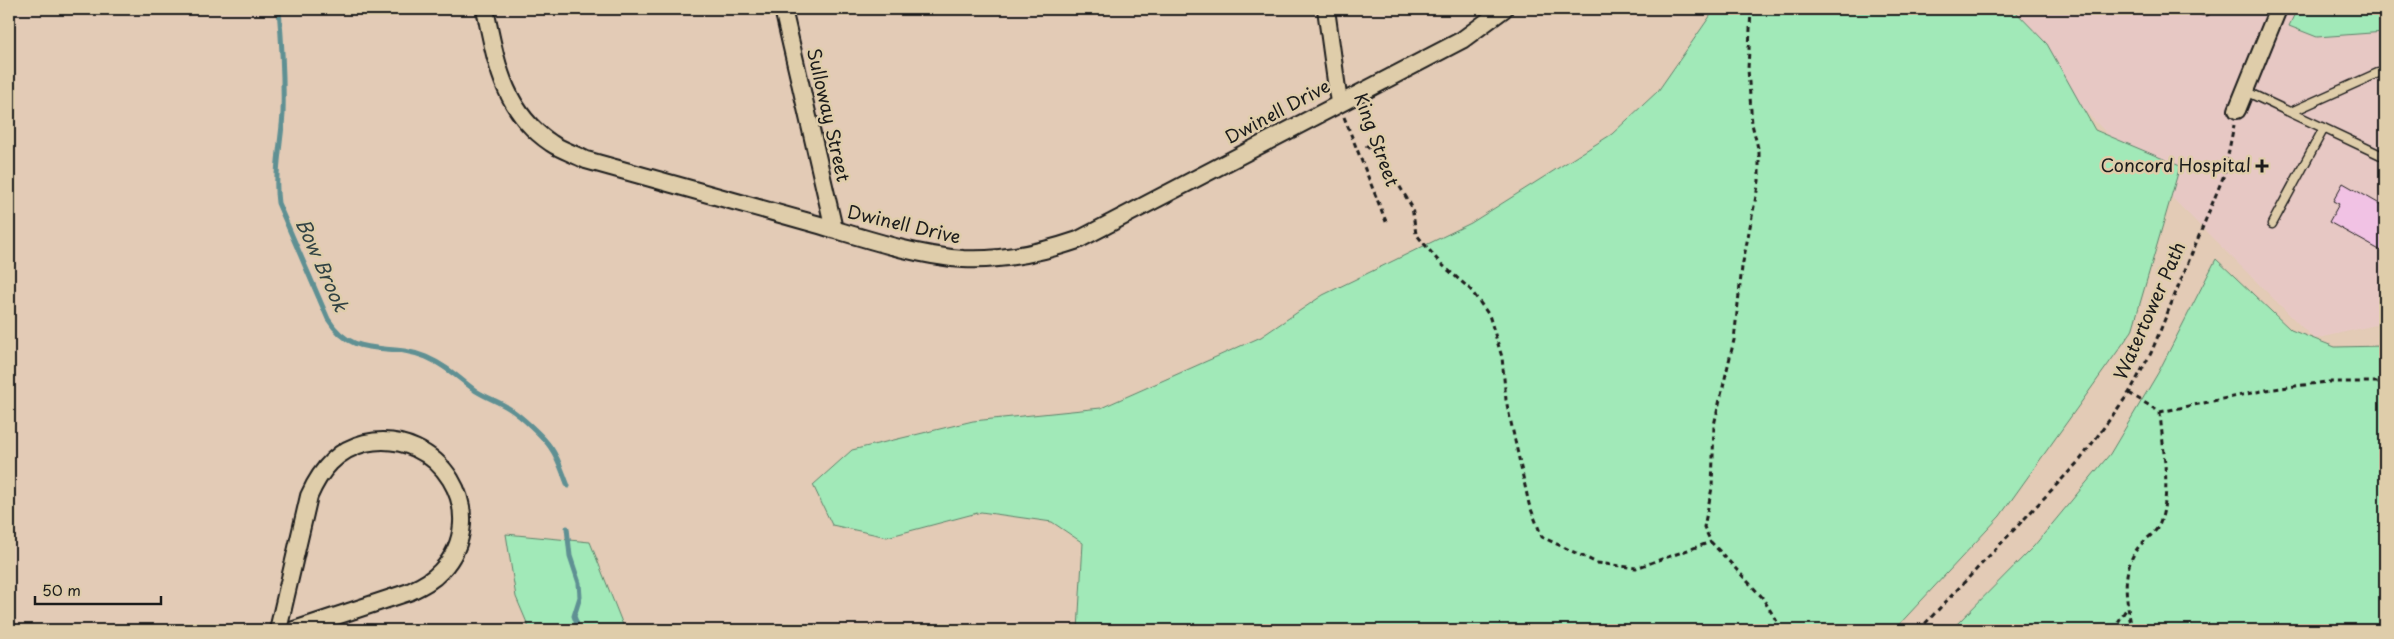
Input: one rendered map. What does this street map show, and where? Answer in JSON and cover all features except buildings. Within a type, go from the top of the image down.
[{"type":"street","name":"Dwinell Drive","points":[[485,9],[497,65],[511,103],[551,143],[586,160],[924,254],[963,259],[1002,259],[1041,252],[1078,240],[1462,40],[1504,9]]},
{"type":"street","name":"Sulloway Street","points":[[783,9],[834,229]]},
{"type":"street","name":"King Street","points":[[1326,9],[1339,103]]},
{"type":"street","points":[[2237,110],[2278,9]]},
{"type":"street","points":[[278,630],[309,496],[316,479],[328,464],[342,452],[359,445],[377,441],[396,441],[414,446],[430,456],[443,468],[454,484],[461,511],[459,539],[452,556],[441,572],[426,584],[409,592],[294,630]]},
{"type":"lane","points":[[2291,112],[2378,73],[2385,73]]},
{"type":"lane","points":[[2245,91],[2385,157]]},
{"type":"lane","points":[[2272,224],[2324,128]]},
{"type":"path","points":[[1751,9],[1748,69],[1752,124],[1759,152],[1759,182],[1742,267],[1734,340],[1714,425],[1712,488],[1704,527],[1711,542],[1723,553],[1774,614],[1782,630]]},
{"type":"path","name":"King Street","points":[[1339,103],[1387,224]]},
{"type":"path","name":"Watertower Path","points":[[1920,630],[2080,460],[2129,393],[2151,353],[2224,175],[2237,110]]},
{"type":"path","points":[[1366,146],[1391,172],[1412,207],[1416,234],[1440,263],[1470,289],[1489,315],[1502,357],[1506,400],[1527,495],[1542,537],[1597,563],[1636,568],[1711,542]]},
{"type":"path","points":[[2129,393],[2160,412],[2266,390],[2326,382],[2385,382]]},
{"type":"path","points":[[2132,630],[2125,580],[2137,549],[2160,524],[2166,472],[2160,412]]},
{"type":"path","points":[[2113,630],[2128,608]]},
{"type":"path","points":[[2367,630],[2385,625]]},
{"type":"shaded area","name":"Concord Hospital","points":[[1982,9],[2385,9],[2385,323],[2314,339]]},
{"type":"green space","points":[[1715,9],[2013,9],[2047,44],[2095,130],[2180,166],[2132,331],[2000,516],[1894,630],[1078,630],[1083,543],[1052,522],[981,512],[887,537],[832,525],[813,485],[852,450],[973,421],[1101,408],[1261,337],[1323,295],[1471,223],[1612,134],[1658,91]]},
{"type":"green space","points":[[2297,9],[2385,9],[2385,32],[2317,37],[2289,26]]},
{"type":"green space","points":[[2216,259],[2291,330],[2335,347],[2385,346],[2385,630],[1951,630],[2034,546],[2110,454],[2158,373]]},
{"type":"green space","points":[[506,534],[590,542],[625,630],[530,630],[516,597]]},
{"type":"waterway","name":"Bow Brook","points":[[279,9],[283,114],[277,170],[278,203],[328,319],[338,332],[360,345],[412,352],[433,360],[476,391],[510,409],[548,443],[554,452],[568,486]]},
{"type":"waterway","name":"Bow Brook","points":[[567,528],[570,556],[579,583],[580,597],[574,616],[579,630]]},
{"type":"place","name":"Concord Hospital","points":[[2262,166]]}]
